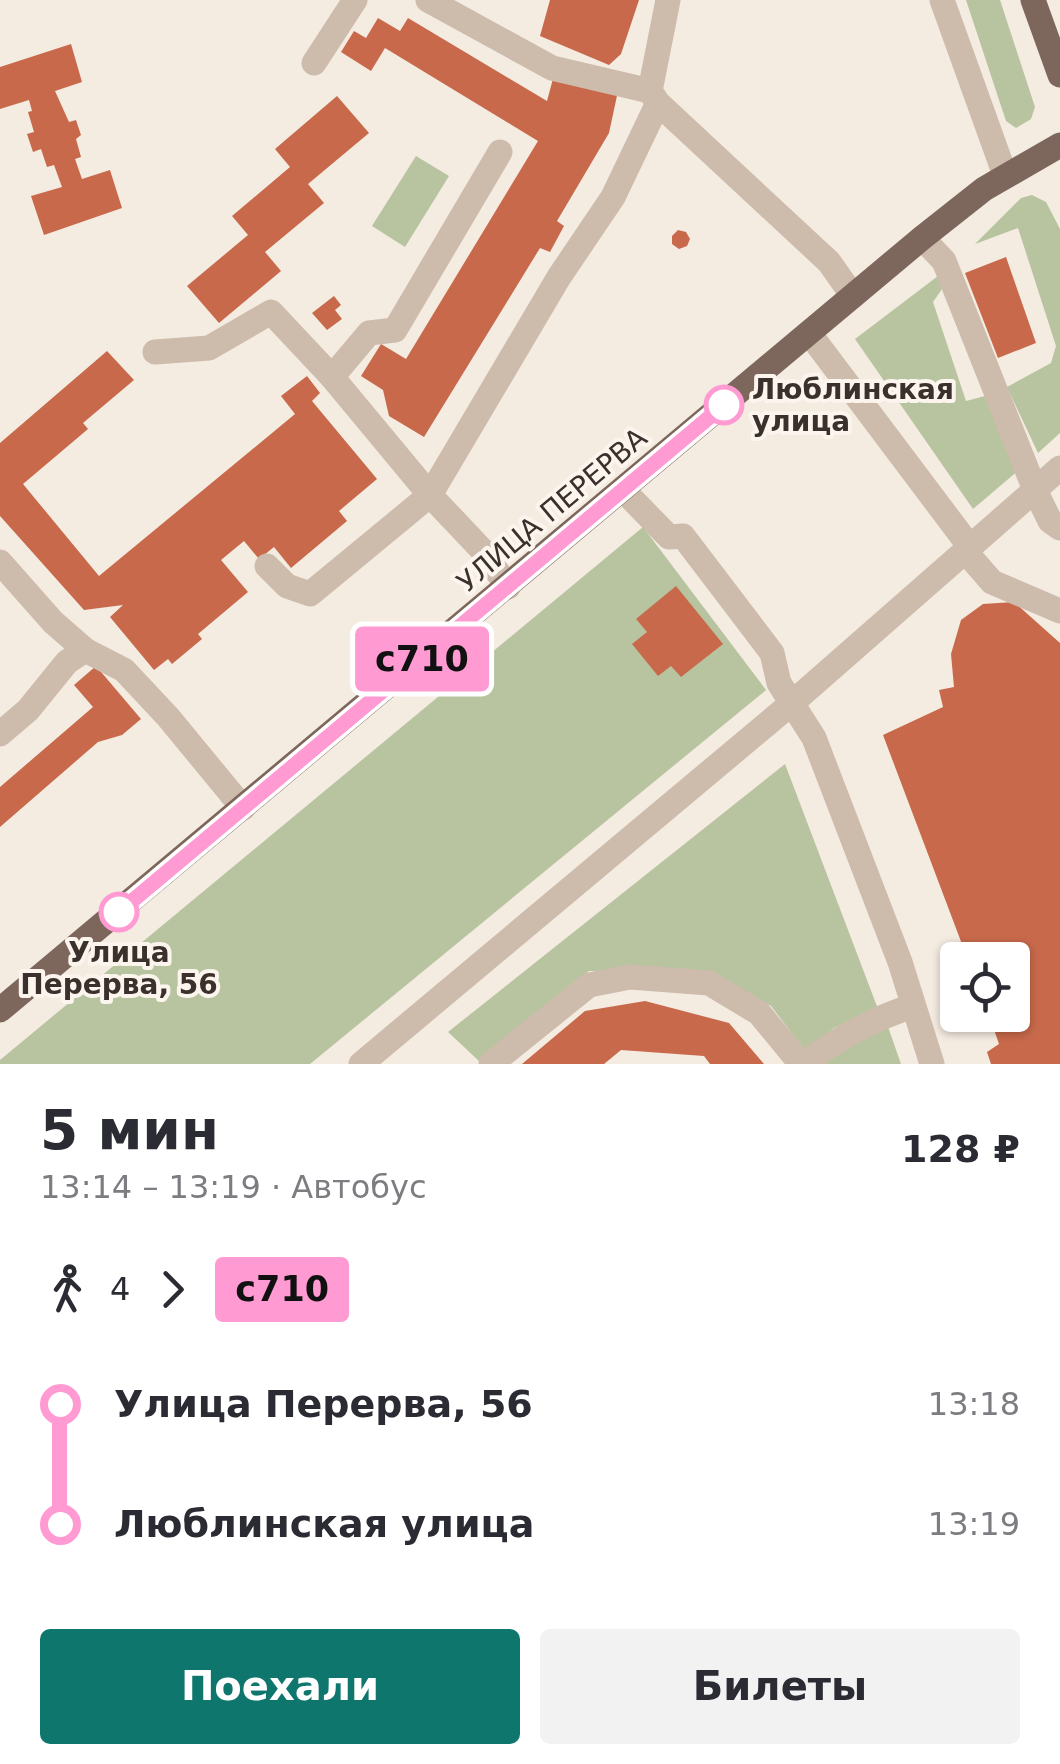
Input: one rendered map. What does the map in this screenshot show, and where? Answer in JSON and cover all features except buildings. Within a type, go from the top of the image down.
[{"type":"main road","points":[[1033,0],[1060,75]]},
{"type":"main road","name":"УЛИЦА ПЕРЕРВА","points":[[0,1010],[922,238],[1005,175],[1060,146]]},
{"type":"street","points":[[314,63],[356,0]]},
{"type":"street","points":[[428,0],[552,68],[654,97],[829,262],[853,296]]},
{"type":"street","points":[[266,566],[287,586],[310,594],[430,494],[559,277],[612,198],[654,97],[668,0]]},
{"type":"street","points":[[942,0],[1005,175]]},
{"type":"street","points":[[332,377],[370,333],[395,330],[500,152]]},
{"type":"street","points":[[922,238],[944,261],[1034,490],[1050,522],[1060,528]]},
{"type":"street","points":[[155,352],[209,348],[270,312],[332,377],[482,550],[508,587]]},
{"type":"street","points":[[809,333],[992,582],[1060,611]]},
{"type":"street","points":[[361,1064],[792,703],[1060,468]]},
{"type":"street","points":[[624,490],[669,536],[683,536],[772,652],[779,683],[814,738],[900,962],[932,1064]]},
{"type":"street","points":[[0,562],[85,650],[124,670],[244,808]]},
{"type":"street","points":[[0,734],[28,710],[67,662],[85,650]]},
{"type":"street","points":[[491,1064],[589,985],[630,977],[709,983],[759,1013],[802,1064],[839,1038],[913,1006]]},
{"type":"green space","points":[[966,0],[1000,0],[1035,107],[1031,119],[1016,128],[1006,121]]},
{"type":"green space","points":[[416,156],[449,176],[405,247],[372,226]]},
{"type":"green space","points":[[1032,195],[1046,202],[1060,229],[1060,433],[1038,453],[1007,387],[1051,363],[1056,346],[1018,228],[975,244],[1021,198]]},
{"type":"green space","points":[[938,276],[942,289],[933,302],[966,401],[985,396],[1019,470],[973,509],[855,339]]},
{"type":"green space","points":[[643,527],[766,690],[310,1064],[0,1064],[0,1060]]},
{"type":"green space","points":[[785,764],[878,1009],[834,1028],[806,1052],[771,1006],[714,973],[589,971],[479,1061],[448,1032]]},
{"type":"green space","points":[[887,1024],[901,1064],[820,1064]]},
{"type":"bus line","name":"с710","points":[[119,912],[724,405]]},
{"type":"place","name":"Люблинская улица","points":[[724,405]]},
{"type":"place","name":"Улица Перерва, 56","points":[[119,912]]}]
